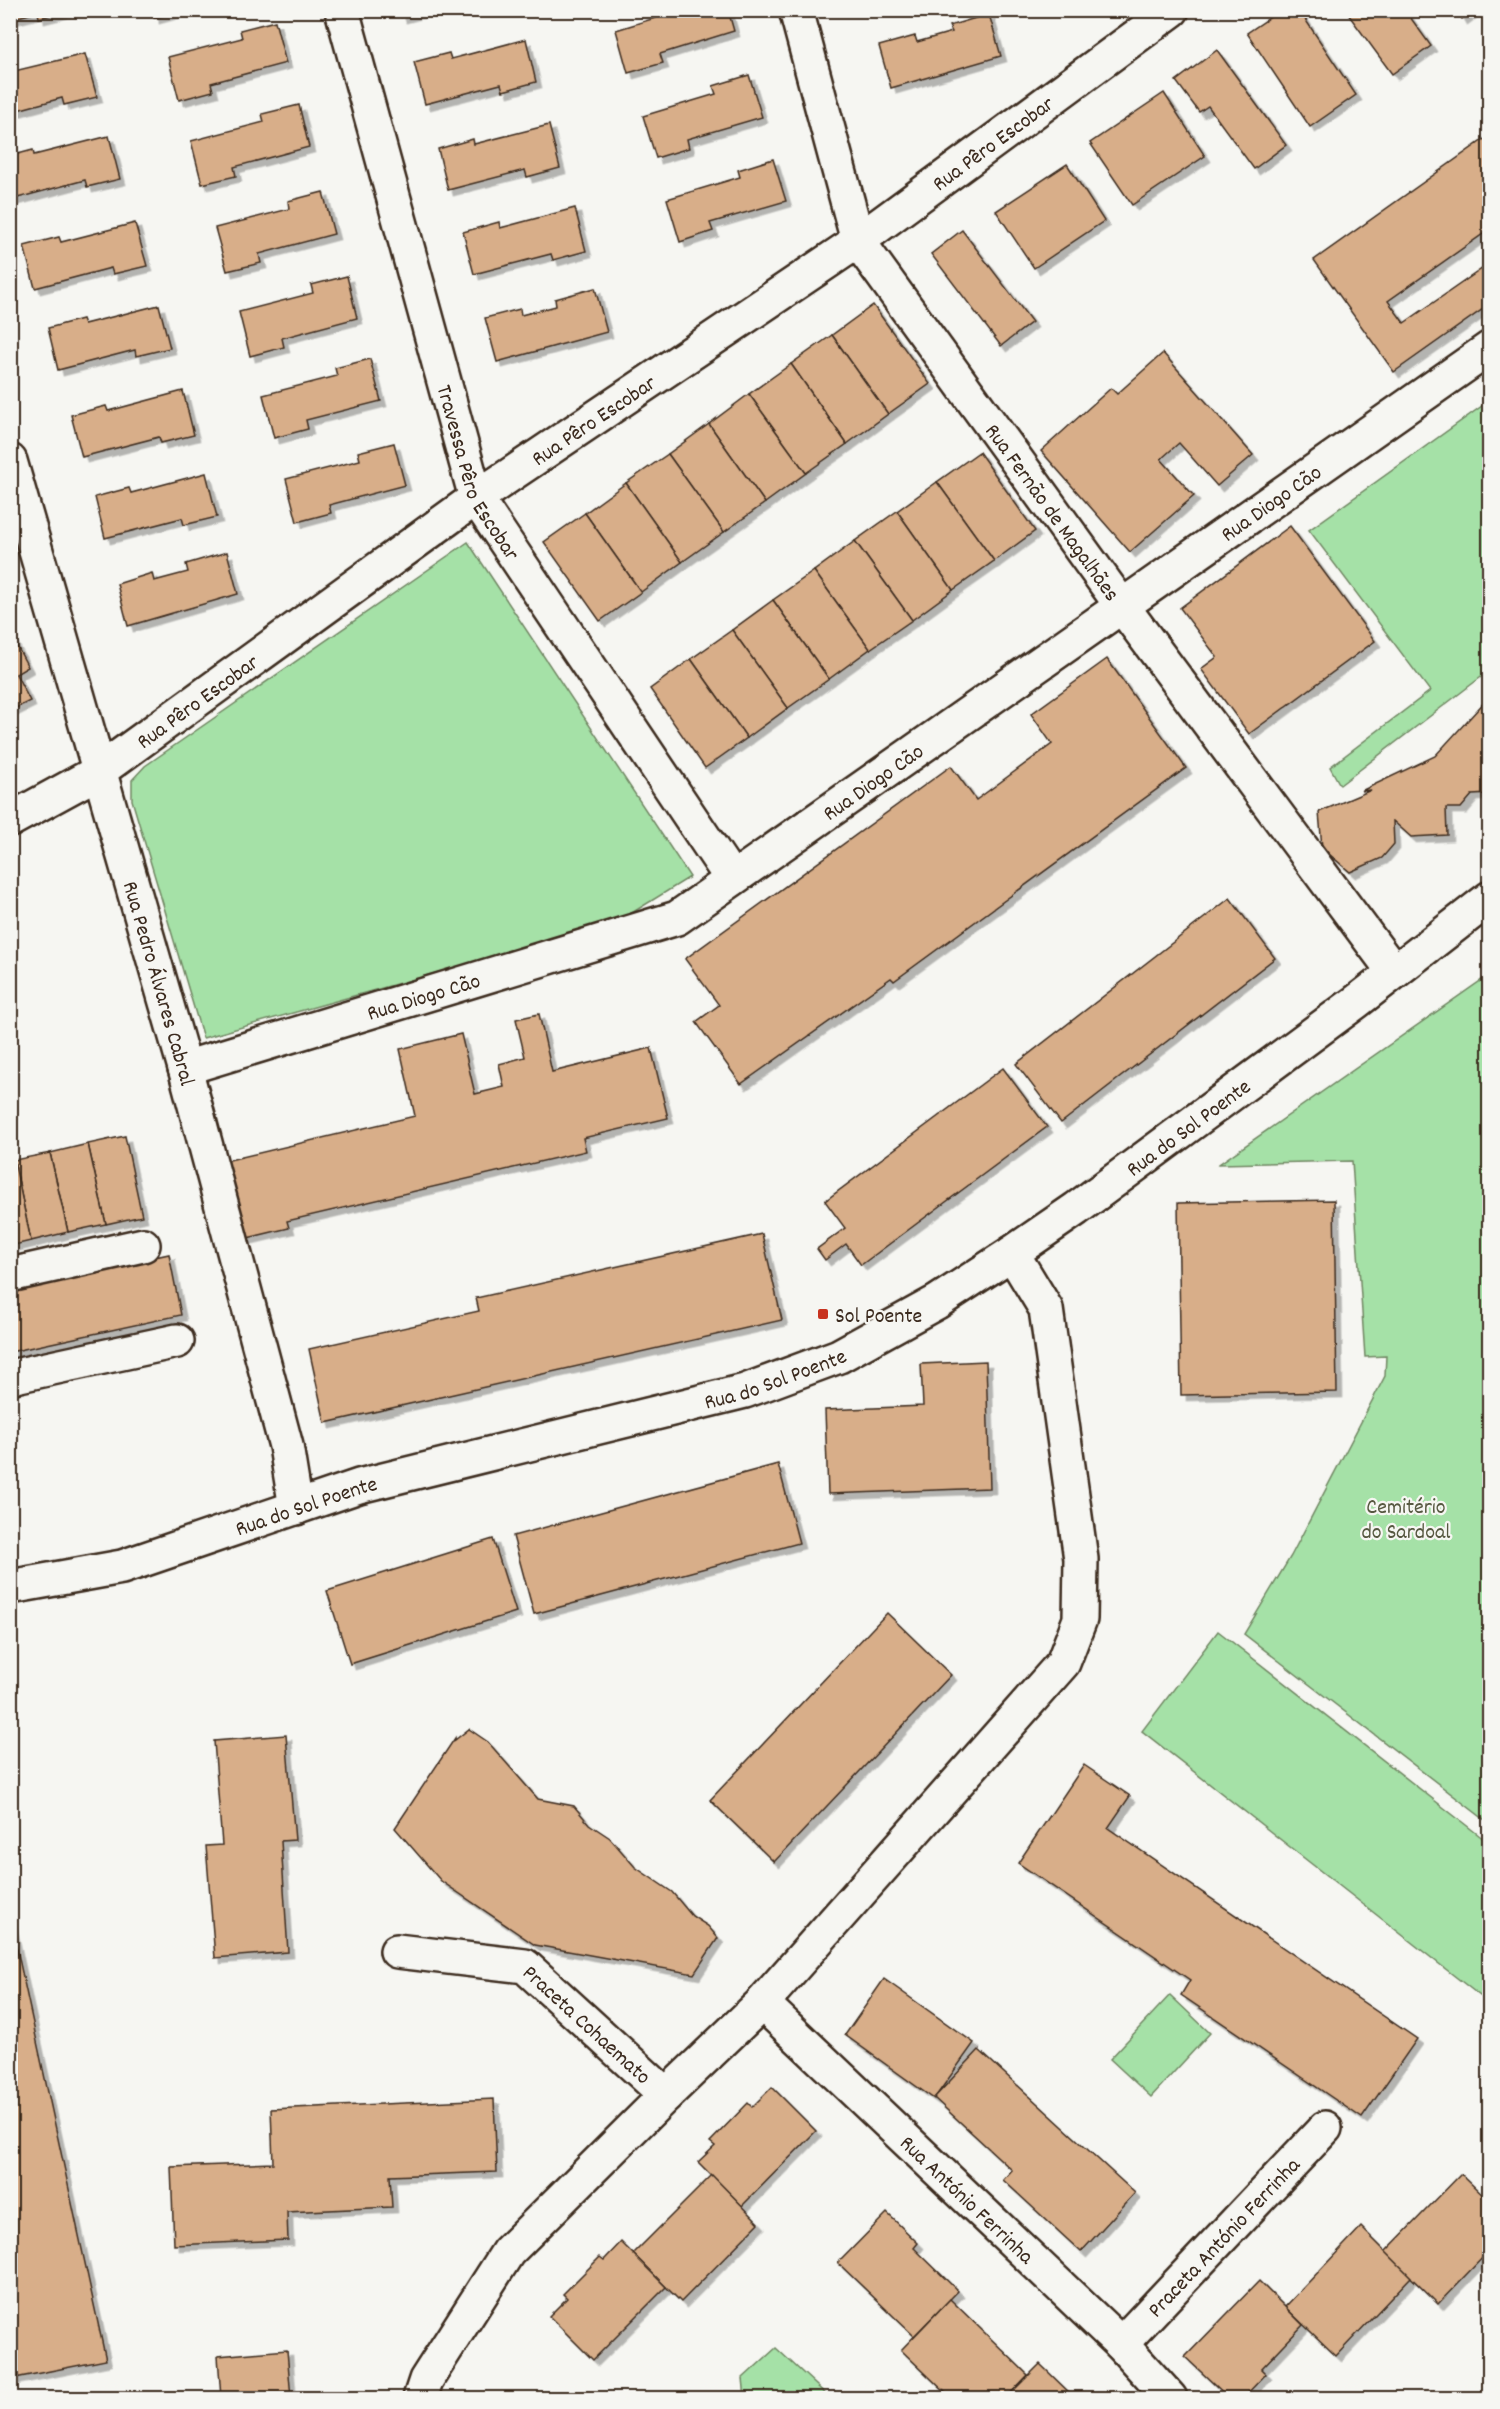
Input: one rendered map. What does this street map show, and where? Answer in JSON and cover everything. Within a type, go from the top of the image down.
[{"type":"street","name":"Travessa Pêro Escobar","points":[[342,10],[476,498],[732,879]]},
{"type":"street","name":"Rua Fernão de Magalhães","points":[[796,10],[858,241],[1122,606],[1394,972]]},
{"type":"street","name":"Rua Pêro Escobar","points":[[10,820],[98,772],[476,498],[858,241],[1172,10]]},
{"type":"street","name":"Rua Diogo Cão","points":[[184,1068],[677,918],[1490,348]]},
{"type":"street","name":"Rua Pedro Álvares Cabral","points":[[10,461],[184,1068],[286,1446],[296,1508]]},
{"type":"street","name":"Rua do Sol Poente","points":[[10,1587],[122,1567],[359,1486],[745,1391],[839,1356],[937,1302],[1012,1253],[1230,1095],[1490,898]]},
{"type":"street","points":[[10,1275],[143,1245]]},
{"type":"street","points":[[420,2398],[426,2380],[508,2253],[762,2003],[1063,1663],[1080,1619],[1081,1559],[1046,1309],[1012,1253]]},
{"type":"street","points":[[10,1377],[177,1341]]},
{"type":"street","name":"Praceta Cohaemato","points":[[397,1952],[525,1966],[666,2095]]},
{"type":"street","name":"Rua António Ferrinha","points":[[762,2003],[1121,2344],[1170,2398]]},
{"type":"street","name":"Praceta António Ferrinha","points":[[1121,2344],[1324,2128]]},
{"type":"green space","points":[[1489,401],[1489,671],[1340,785],[1330,767],[1430,691],[1309,530]]},
{"type":"green space","points":[[468,542],[690,877],[622,919],[203,1038],[132,800],[132,780],[145,766]]},
{"type":"green space","name":"Cemitério do Sardoal","points":[[1489,975],[1489,1823],[1244,1634],[1291,1556],[1385,1376],[1386,1356],[1365,1357],[1352,1161],[1219,1164]]},
{"type":"green space","points":[[1218,1631],[1489,1843],[1489,2003],[1142,1731]]},
{"type":"green space","points":[[1170,1995],[1210,2033],[1151,2097],[1110,2059]]},
{"type":"green space","points":[[776,2348],[830,2398],[745,2398],[743,2378]]},
{"type":"building","points":[[10,10],[71,10],[39,18],[38,12],[10,19]]},
{"type":"building","points":[[153,10],[183,10],[154,18]]},
{"type":"building","points":[[399,10],[428,10],[401,17]]},
{"type":"building","points":[[681,10],[728,10],[734,31],[660,54],[663,63],[628,73],[616,30]]},
{"type":"building","points":[[1281,10],[1299,10],[1356,95],[1310,127],[1247,33]]},
{"type":"building","points":[[1345,10],[1405,10],[1431,46],[1392,74]]},
{"type":"building","points":[[1457,10],[1474,10],[1462,19]]},
{"type":"building","points":[[989,14],[1001,56],[891,88],[879,46],[915,36],[917,42],[952,32],[949,26]]},
{"type":"building","points":[[275,21],[286,63],[211,83],[213,91],[179,100],[168,57],[242,38],[240,30]]},
{"type":"building","points":[[526,39],[536,82],[503,91],[501,84],[425,104],[414,62],[449,53],[451,59]]},
{"type":"building","points":[[1217,50],[1286,145],[1254,169],[1208,106],[1199,112],[1176,81]]},
{"type":"building","points":[[85,54],[97,97],[64,105],[62,98],[10,112],[10,72]]},
{"type":"building","points":[[749,75],[762,117],[687,139],[689,148],[656,158],[643,116],[716,94],[713,86]]},
{"type":"building","points":[[1164,93],[1205,156],[1132,205],[1090,143]]},
{"type":"building","points":[[299,105],[309,147],[234,167],[236,176],[202,184],[191,141],[264,122],[262,114]]},
{"type":"building","points":[[549,125],[560,168],[527,177],[525,170],[448,190],[438,149],[473,139],[474,144]]},
{"type":"building","points":[[1490,135],[1490,229],[1388,301],[1404,323],[1486,266],[1490,271],[1490,304],[1394,372],[1314,260]]},
{"type":"building","points":[[109,136],[120,179],[87,187],[85,180],[10,200],[10,156],[33,150],[34,155]]},
{"type":"building","points":[[773,159],[786,201],[710,223],[713,231],[680,242],[667,199],[740,177],[738,170]]},
{"type":"building","points":[[1067,164],[1104,221],[1034,268],[996,211]]},
{"type":"building","points":[[323,192],[334,234],[259,254],[261,263],[227,271],[215,228],[289,209],[288,201]]},
{"type":"building","points":[[575,208],[586,251],[553,260],[551,254],[474,274],[463,232],[499,222],[500,228]]},
{"type":"building","points":[[135,223],[147,266],[113,274],[111,268],[35,288],[24,246],[59,237],[61,242]]},
{"type":"building","points":[[962,230],[1032,322],[1001,346],[931,254]]},
{"type":"building","points":[[347,276],[357,318],[282,338],[284,347],[250,356],[239,312],[313,293],[311,285]]},
{"type":"building","points":[[595,288],[607,332],[497,362],[485,318],[520,309],[521,315],[556,306],[555,299]]},
{"type":"building","points":[[159,305],[170,348],[136,356],[135,350],[58,370],[48,328],[82,319],[84,324]]},
{"type":"building","points":[[873,305],[930,384],[888,414],[832,335]]},
{"type":"building","points":[[832,335],[888,414],[847,444],[791,364]]},
{"type":"building","points":[[1163,353],[1253,455],[1217,486],[1179,443],[1161,459],[1194,496],[1130,552],[1041,451],[1111,388],[1117,394]]},
{"type":"building","points":[[370,359],[381,401],[306,420],[308,429],[274,438],[263,395],[337,376],[335,368]]},
{"type":"building","points":[[791,364],[847,444],[806,473],[749,394]]},
{"type":"building","points":[[183,391],[194,435],[161,443],[159,437],[82,457],[71,415],[106,406],[108,411]]},
{"type":"building","points":[[749,394],[806,473],[765,503],[709,424]]},
{"type":"building","points":[[709,424],[765,503],[724,532],[668,454]]},
{"type":"building","points":[[394,443],[405,485],[329,505],[331,513],[297,522],[286,479],[360,460],[358,452]]},
{"type":"building","points":[[979,452],[1035,531],[994,561],[937,482]]},
{"type":"building","points":[[668,454],[724,532],[682,562],[626,483]]},
{"type":"building","points":[[206,473],[217,517],[184,525],[182,518],[105,538],[95,497],[129,488],[131,493]]},
{"type":"building","points":[[937,482],[994,561],[953,590],[897,511]]},
{"type":"building","points":[[626,483],[682,562],[641,592],[585,513]]},
{"type":"building","points":[[897,511],[953,590],[912,620],[855,541]]},
{"type":"building","points":[[585,513],[641,592],[600,621],[544,542]]},
{"type":"building","points":[[1290,526],[1375,641],[1249,734],[1201,669],[1217,657],[1180,608]]},
{"type":"building","points":[[855,541],[912,620],[870,649],[814,571]]},
{"type":"building","points":[[227,552],[238,594],[128,626],[117,584],[152,573],[154,581],[188,572],[186,564]]},
{"type":"building","points":[[814,571],[870,649],[829,679],[773,600]]},
{"type":"building","points":[[773,600],[829,679],[788,708],[732,630]]},
{"type":"building","points":[[732,630],[788,708],[747,738],[691,659]]},
{"type":"building","points":[[10,633],[28,667],[16,674],[30,701],[10,711]]},
{"type":"building","points":[[691,659],[747,738],[705,768],[650,689]]},
{"type":"building","points":[[1107,659],[1186,768],[894,981],[891,978],[741,1084],[696,1022],[719,1005],[685,959],[951,766],[976,800],[1052,744],[1031,714]]},
{"type":"building","points":[[1490,696],[1490,794],[1472,795],[1461,808],[1446,808],[1447,835],[1411,837],[1393,821],[1394,844],[1382,858],[1350,872],[1322,848],[1319,812],[1371,790],[1361,791],[1435,756]]},
{"type":"building","points":[[1230,898],[1275,958],[1061,1123],[1016,1064]]},
{"type":"building","points":[[539,1014],[552,1072],[651,1048],[668,1118],[583,1138],[586,1151],[287,1221],[289,1228],[243,1239],[225,1161],[415,1116],[400,1049],[461,1034],[475,1094],[504,1087],[499,1064],[525,1057],[516,1019]]},
{"type":"building","points":[[1003,1068],[1047,1127],[861,1265],[846,1244],[825,1260],[817,1249],[845,1228],[825,1201]]},
{"type":"building","points":[[125,1136],[142,1216],[106,1224],[88,1144]]},
{"type":"building","points":[[88,1144],[106,1224],[68,1232],[50,1153]]},
{"type":"building","points":[[50,1153],[68,1232],[31,1241],[14,1160]]},
{"type":"building","points":[[14,1160],[31,1241],[10,1246],[10,1161]]},
{"type":"building","points":[[1334,1200],[1337,1392],[1181,1395],[1178,1203]]},
{"type":"building","points":[[762,1234],[782,1320],[325,1423],[309,1349],[479,1311],[476,1298]]},
{"type":"building","points":[[169,1254],[181,1315],[10,1352],[10,1289]]},
{"type":"building","points":[[986,1361],[990,1488],[828,1494],[825,1410],[923,1406],[921,1364]]},
{"type":"building","points":[[778,1464],[799,1543],[534,1614],[513,1536]]},
{"type":"building","points":[[493,1539],[516,1612],[350,1664],[327,1591]]},
{"type":"building","points":[[887,1613],[951,1675],[774,1862],[710,1800]]},
{"type":"building","points":[[469,1729],[488,1742],[538,1799],[574,1806],[589,1824],[610,1838],[635,1867],[672,1892],[692,1916],[708,1926],[718,1938],[694,1974],[535,1945],[441,1881],[395,1828],[455,1738],[455,1740]]},
{"type":"building","points":[[286,1735],[295,1840],[281,1841],[288,1952],[215,1958],[206,1846],[222,1845],[214,1741]]},
{"type":"building","points":[[1084,1765],[1130,1796],[1108,1828],[1417,2039],[1362,2118],[1181,1995],[1190,1980],[1018,1863]]},
{"type":"building","points":[[10,1917],[106,2360],[10,2379]]},
{"type":"building","points":[[884,1979],[974,2043],[934,2099],[845,2035]]},
{"type":"building","points":[[979,2050],[1135,2193],[1081,2252],[1003,2180],[1012,2170],[934,2098]]},
{"type":"building","points":[[772,2087],[816,2131],[742,2206],[698,2162],[715,2146],[710,2142],[748,2103],[752,2107]]},
{"type":"building","points":[[494,2099],[497,2172],[390,2176],[392,2207],[287,2212],[288,2240],[174,2245],[171,2167],[273,2163],[271,2109]]},
{"type":"building","points":[[1461,2174],[1490,2202],[1490,2250],[1438,2304],[1385,2252]]},
{"type":"building","points":[[712,2175],[759,2223],[681,2302],[633,2254]]},
{"type":"building","points":[[887,2213],[918,2243],[914,2248],[958,2291],[914,2336],[838,2263]]},
{"type":"building","points":[[1361,2227],[1411,2277],[1336,2356],[1285,2307]]},
{"type":"building","points":[[621,2242],[666,2287],[593,2360],[549,2316],[567,2298],[563,2294],[600,2257],[604,2260]]},
{"type":"building","points":[[1259,2281],[1303,2325],[1261,2369],[1266,2374],[1243,2398],[1229,2398],[1185,2357]]},
{"type":"building","points":[[950,2299],[1028,2375],[1006,2398],[951,2398],[901,2350]]},
{"type":"building","points":[[287,2350],[291,2398],[221,2398],[218,2356]]},
{"type":"building","points":[[1040,2364],[1075,2398],[1006,2398]]},
{"type":"place","name":"Sol Poente","points":[[823,1314]]}]
